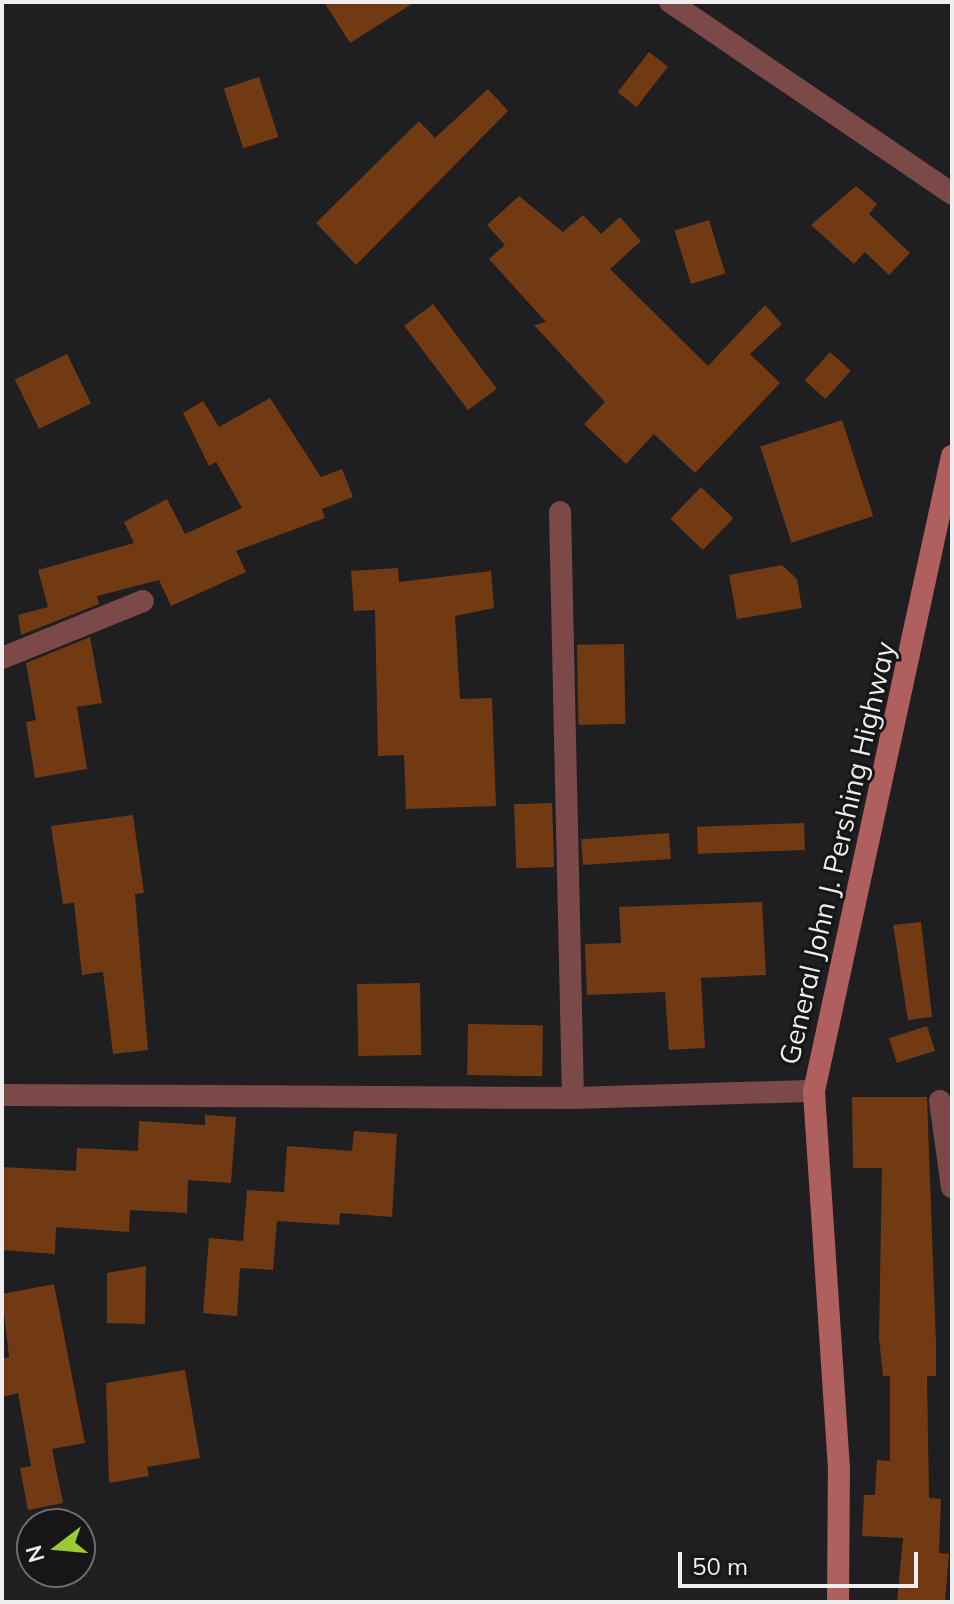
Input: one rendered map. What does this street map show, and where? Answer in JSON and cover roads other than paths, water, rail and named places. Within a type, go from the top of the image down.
[{"type":"main road","name":"General John J. Pershing Highway","points":[[838,1602],[839,1469],[814,1091],[913,661],[952,456]]},
{"type":"street","points":[[670,2],[952,194]]},
{"type":"street","points":[[560,512],[573,1098]]},
{"type":"street","points":[[2,658],[143,601]]},
{"type":"street","points":[[2,1095],[573,1098],[814,1091]]},
{"type":"street","points":[[940,1101],[952,1187]]}]
